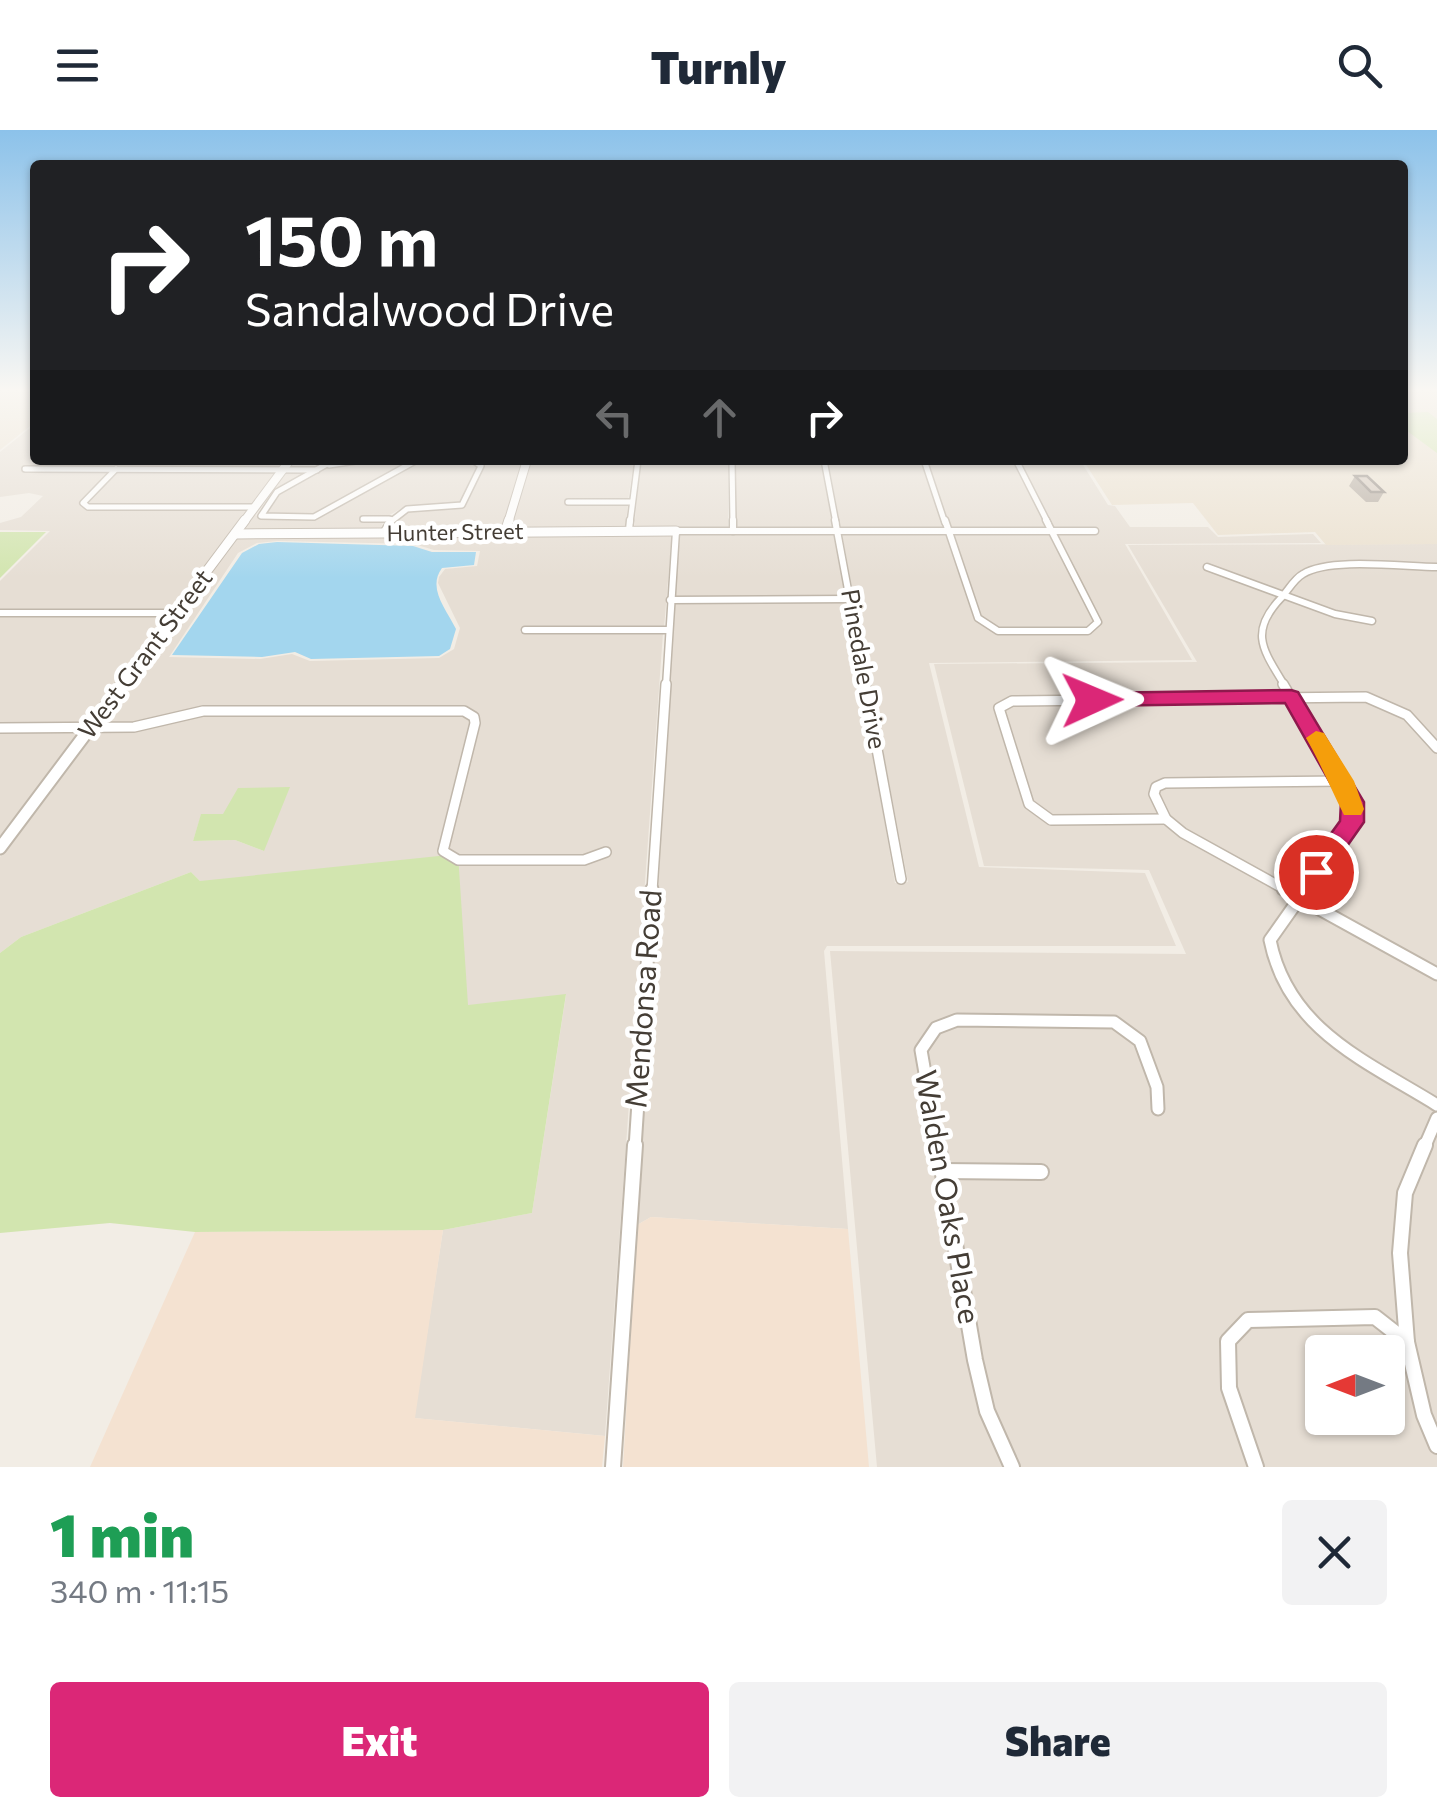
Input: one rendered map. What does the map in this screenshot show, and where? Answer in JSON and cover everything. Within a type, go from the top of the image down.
[{"type":"street","points":[[25,469],[252,465]]},
{"type":"street","name":"West Grant Street","points":[[0,848],[285,465]]},
{"type":"street","points":[[291,465],[317,470]]},
{"type":"street","points":[[332,465],[276,492],[260,516],[314,517],[408,465]]},
{"type":"street","points":[[383,533],[389,519],[406,508],[450,508],[462,504],[480,465]]},
{"type":"street","points":[[505,532],[525,465]]},
{"type":"street","points":[[629,530],[637,465]]},
{"type":"street","points":[[732,465],[732,532]]},
{"type":"street","name":"Pinedale Drive","points":[[825,465],[901,879]]},
{"type":"street","points":[[926,465],[978,618],[998,631],[1088,632],[1098,622],[1018,465]]},
{"type":"street","points":[[116,469],[83,503],[88,508],[255,508]]},
{"type":"street","points":[[568,502],[632,502]]},
{"type":"street","points":[[362,518],[389,519]]},
{"type":"street","points":[[676,532],[1095,531]]},
{"type":"street","name":"Hunter Street","points":[[235,534],[676,532]]},
{"type":"street","name":"Mendonsa Road","points":[[612,1467],[676,532]]},
{"type":"street","points":[[1206,566],[1334,614],[1372,621]]},
{"type":"street","points":[[1437,567],[1319,568],[1304,573],[1265,614],[1260,634],[1266,656],[1353,802],[1352,822],[1270,940],[1271,962],[1284,992],[1317,1028],[1437,1105]]},
{"type":"street","points":[[670,600],[851,599]]},
{"type":"street","points":[[0,613],[177,612]]},
{"type":"street","points":[[525,630],[668,630]]},
{"type":"street","points":[[1166,819],[1051,820],[1030,804],[1000,708],[1012,701],[1366,697],[1392,702],[1414,719],[1437,748]]},
{"type":"street","points":[[0,728],[134,727],[203,711],[464,711],[474,717],[475,723],[443,851],[458,860],[584,860],[606,852]]},
{"type":"street","points":[[1342,781],[1165,783],[1156,787],[1154,794],[1166,819],[1183,833],[1437,974]]},
{"type":"street","name":"Walden Oaks Place","points":[[1012,1467],[988,1412],[975,1360],[921,1050],[936,1028],[957,1020],[1114,1022],[1140,1041],[1157,1086],[1158,1109]]},
{"type":"street","points":[[1437,1118],[1405,1193],[1400,1253],[1408,1342],[1424,1415],[1437,1446]]},
{"type":"street","points":[[942,1171],[1041,1172]]},
{"type":"street","points":[[1256,1467],[1229,1388],[1228,1340],[1248,1320],[1375,1317],[1408,1342]]},
{"type":"shaded area","points":[[0,453],[30,453],[30,465],[282,465],[23,467],[22,471],[111,471],[79,503],[86,509],[250,509],[174,610],[0,611],[0,581],[50,531],[0,530],[0,523],[21,517],[43,496],[29,493],[0,497]]},
{"type":"shaded area","points":[[1408,453],[1437,453],[1437,544],[1326,545],[1315,532],[1218,535],[1193,503],[1112,505],[1086,465],[1408,465]]},
{"type":"shaded area","points":[[404,465],[311,515],[265,515],[280,492],[327,467]]},
{"type":"shaded area","points":[[412,465],[477,466],[462,501],[449,507],[404,507],[386,517],[358,519],[384,521],[379,531],[242,530],[286,471],[310,472],[273,492],[256,515],[317,518]]},
{"type":"shaded area","points":[[521,465],[501,530],[388,531],[395,517],[407,510],[449,510],[465,505],[485,466]]},
{"type":"shaded area","points":[[530,465],[634,465],[628,500],[564,503],[628,504],[625,529],[510,530]]},
{"type":"shaded area","points":[[640,465],[728,465],[728,530],[634,529]]},
{"type":"shaded area","points":[[733,465],[821,465],[834,530],[737,530]]},
{"type":"shaded area","points":[[829,465],[1083,465],[1108,505],[1115,506],[1130,527],[1208,527],[1218,537],[1313,534],[1321,543],[1125,544],[1192,660],[929,663],[979,867],[1145,873],[1176,946],[827,946],[824,951],[848,1229],[651,1217],[637,1225],[674,602],[847,602],[895,883],[908,882]]},
{"type":"shaded area","points":[[278,470],[252,506],[91,506],[88,502],[119,471]]},
{"type":"shaded area","points":[[672,533],[664,628],[522,628],[520,632],[663,633],[605,1436],[414,1418],[443,1230],[532,1213],[566,995],[468,1006],[200,881],[191,872],[21,937],[0,953],[0,857],[238,536]],"holes":[[[257,543],[414,544],[434,550],[480,551],[477,566],[445,569],[439,577],[438,583],[460,628],[454,649],[439,658],[310,661],[292,654],[260,659],[169,657],[238,553]],[[223,814],[264,851],[235,840],[193,841],[201,815]]]},
{"type":"shaded area","points":[[680,533],[835,534],[846,597],[675,597]]},
{"type":"shaded area","points":[[1437,544],[1437,1467],[877,1467],[830,951],[1186,954],[1149,870],[984,866],[934,664],[1197,662],[1128,545]]},
{"type":"shaded area","points":[[170,615],[87,725],[0,725],[0,616]]},
{"type":"shaded area","points":[[0,731],[83,731],[0,840]]},
{"type":"shaded area","points":[[651,1217],[848,1229],[869,1467],[623,1467],[637,1225]]},
{"type":"shaded area","points":[[443,1230],[415,1418],[605,1436],[602,1467],[90,1467],[195,1232]]},
{"type":"green space","points":[[0,532],[46,532],[0,578]]},
{"type":"green space","points":[[290,787],[264,851],[235,840],[193,841],[201,814],[223,814],[238,788]]},
{"type":"green space","points":[[458,854],[468,1005],[566,994],[532,1213],[443,1230],[195,1232],[110,1223],[0,1233],[0,953],[21,937],[191,872],[200,881]]},
{"type":"water","points":[[259,544],[476,552],[474,565],[442,568],[436,583],[456,629],[450,649],[439,656],[311,659],[295,652],[262,657],[172,655],[242,553]]},
{"type":"building","points":[[1355,476],[1367,476],[1384,492],[1371,492]]},
{"type":"slow traffic","points":[[1316,738],[1353,802],[1352,809]]},
{"type":"route","points":[[1092,700],[1291,696],[1353,802],[1352,822],[1316,872]]}]
